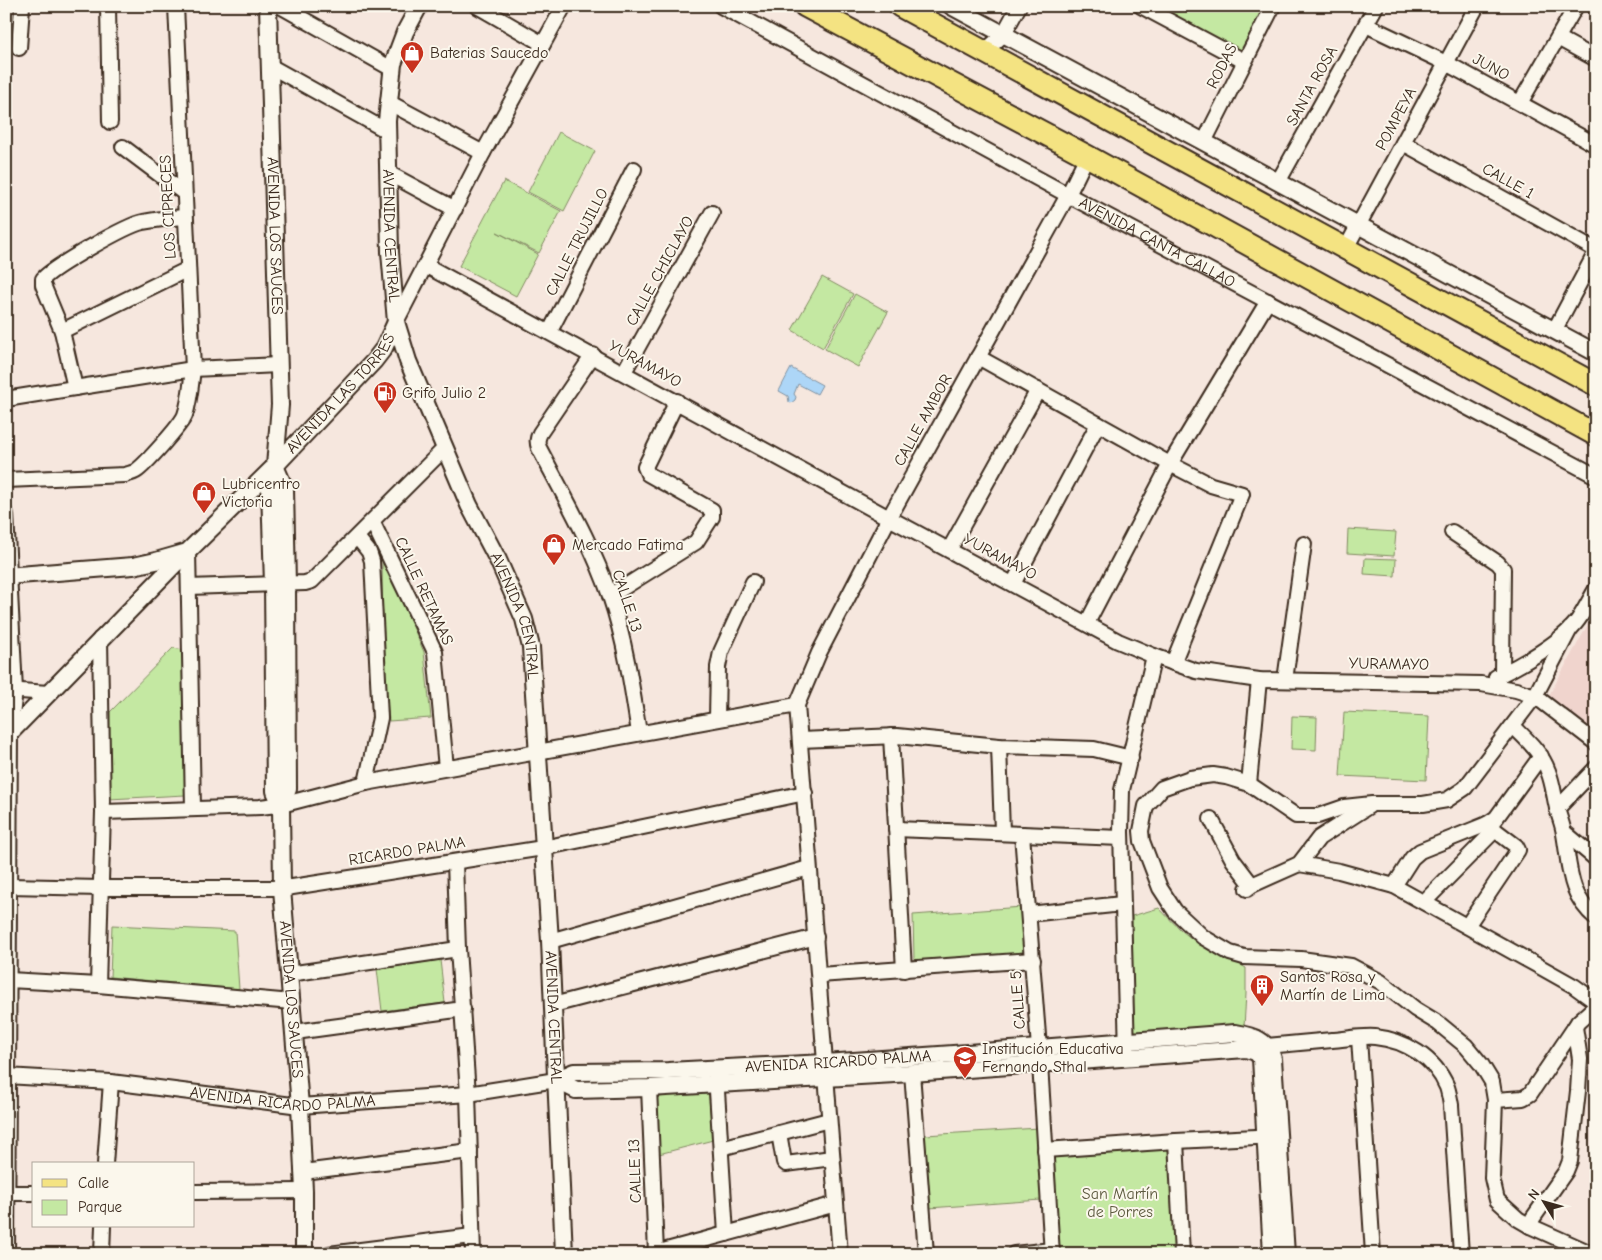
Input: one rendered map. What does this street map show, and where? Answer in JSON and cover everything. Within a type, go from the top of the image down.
[{"type":"main road","points":[[805,6],[1087,156],[1596,435]]},
{"type":"main road","points":[[900,6],[1596,385]]},
{"type":"street","points":[[19,48],[22,6]]},
{"type":"street","points":[[108,6],[110,122]]},
{"type":"street","name":"LOS CIPRECES","points":[[6,480],[125,475],[136,471],[178,426],[188,406],[193,369],[176,6]]},
{"type":"street","name":"AVENIDA LOS SAUCES","points":[[268,6],[280,405],[275,466],[270,488],[280,584],[275,790],[281,805],[282,889],[300,1106],[304,1191],[304,1254]]},
{"type":"street","points":[[280,6],[392,69]]},
{"type":"street","name":"AVENIDA CENTRAL","points":[[418,6],[405,32],[393,64],[388,102],[390,252],[396,322],[408,361],[469,504],[498,560],[524,620],[530,647],[550,941],[564,1254]]},
{"type":"street","points":[[477,6],[544,44]]},
{"type":"street","name":"AVENIDA LAS TORRES","points":[[8,735],[100,639],[275,466],[378,356],[384,348],[483,153],[564,6]]},
{"type":"street","name":"AVENIDA CANTA CALLAO","points":[[720,6],[1068,195],[1596,476]]},
{"type":"street","points":[[951,6],[1596,353]]},
{"type":"street","points":[[984,52],[1003,35],[1019,6]]},
{"type":"street","points":[[1141,6],[1244,61]]},
{"type":"street","name":"RODAS","points":[[1204,142],[1273,6]]},
{"type":"street","name":"SANTA ROSA","points":[[1278,182],[1376,6]]},
{"type":"street","name":"POMPEYA","points":[[1346,248],[1477,6]]},
{"type":"street","points":[[1520,103],[1576,6]]},
{"type":"street","name":"JUNO","points":[[1366,24],[1446,63],[1596,145]]},
{"type":"street","points":[[1558,38],[1596,59]]},
{"type":"street","points":[[270,66],[387,131]]},
{"type":"street","points":[[388,102],[483,153]]},
{"type":"street","name":"CALLE 1","points":[[1403,143],[1596,251]]},
{"type":"street","points":[[123,147],[184,194]]},
{"type":"street","name":"CALLE AMBOR","points":[[797,705],[819,653],[889,518],[1068,195],[1087,156]]},
{"type":"street","name":"CALLE TRUJILLO","points":[[550,332],[634,169]]},
{"type":"street","points":[[388,173],[455,209]]},
{"type":"street","name":"CALLE CHICLAYO","points":[[624,372],[712,213]]},
{"type":"street","points":[[75,388],[62,331],[43,285],[43,279],[47,274],[107,238],[141,222],[185,217]]},
{"type":"street","points":[[1554,331],[1596,251]]},
{"type":"street","name":"YURAMAYO","points":[[425,265],[1118,641],[1173,664],[1196,671],[1259,680],[1481,684],[1516,690],[1535,696],[1596,743]]},
{"type":"street","points":[[62,331],[188,269]]},
{"type":"street","points":[[1087,623],[1170,464],[1268,301]]},
{"type":"street","name":"CALLE 13","points":[[593,355],[537,438],[539,448],[588,544],[610,596],[629,666],[638,733]]},
{"type":"street","points":[[978,357],[1170,464],[1211,485],[1242,494],[1173,664]]},
{"type":"street","points":[[6,399],[193,369],[278,365]]},
{"type":"street","points":[[949,550],[1038,390]]},
{"type":"street","points":[[610,596],[696,542],[712,516],[712,510],[648,474],[646,471],[645,467],[677,402]]},
{"type":"street","points":[[1013,584],[1098,424]]},
{"type":"street","points":[[189,587],[305,583],[312,581],[445,448]]},
{"type":"street","points":[[6,514],[11,690],[8,735],[7,1254]]},
{"type":"street","name":"CALLE RETAMAS","points":[[372,521],[435,652],[446,768]]},
{"type":"street","points":[[1452,532],[1498,563],[1503,569],[1502,674]]},
{"type":"street","points":[[357,537],[369,552],[372,561],[380,718],[366,783]]},
{"type":"street","points":[[1285,680],[1304,544]]},
{"type":"street","points":[[8,576],[133,566],[188,551],[193,808]]},
{"type":"street","points":[[717,719],[718,667],[721,652],[753,582]]},
{"type":"street","points":[[1481,684],[1544,650],[1570,629],[1579,619],[1596,589]]},
{"type":"street","points":[[1570,629],[1535,696],[1465,788],[1446,800],[1423,804],[1372,804],[1344,807],[1318,816],[1296,816],[1249,784],[1213,775],[1190,778],[1162,788],[1146,806],[1140,831],[1160,888],[1175,912],[1203,937],[1230,953],[1244,957],[1301,958],[1351,966],[1381,982],[1415,1010],[1438,1023],[1466,1046],[1481,1064],[1492,1082],[1495,1100],[1492,1178],[1497,1200],[1518,1219],[1586,1250],[1589,1254]]},
{"type":"street","points":[[98,985],[103,812],[100,639]]},
{"type":"street","points":[[1126,1049],[1122,904],[1122,790],[1154,656]]},
{"type":"street","points":[[1249,784],[1259,680]]},
{"type":"street","points":[[11,690],[48,693]]},
{"type":"street","points":[[103,812],[281,805],[366,783],[797,705],[840,1254]]},
{"type":"street","points":[[1513,726],[1541,756],[1548,770],[1564,832],[1574,889],[1585,909],[1596,918]]},
{"type":"street","points":[[800,740],[891,736],[1000,746],[1094,749],[1131,758]]},
{"type":"street","points":[[891,736],[904,970]]},
{"type":"street","points":[[1000,746],[1002,832]]},
{"type":"street","points":[[1424,902],[1491,827],[1541,756]]},
{"type":"street","points":[[1557,809],[1596,768]]},
{"type":"street","name":"RICARDO PALMA","points":[[8,888],[282,889],[543,848],[805,792]]},
{"type":"street","points":[[1212,819],[1249,887],[1299,864],[1319,838],[1372,804]]},
{"type":"street","points":[[1394,886],[1412,858],[1420,850],[1491,827]]},
{"type":"street","points":[[1467,926],[1518,850],[1516,846],[1491,827]]},
{"type":"street","points":[[896,829],[1121,838]]},
{"type":"street","points":[[1564,832],[1596,859]]},
{"type":"street","name":"CALLE 5","points":[[1022,834],[1040,1056],[1052,1252]]},
{"type":"street","points":[[455,862],[458,948],[464,1009],[468,1094],[473,1254]]},
{"type":"street","points":[[1299,864],[1339,871],[1394,886],[1574,986],[1596,1002]]},
{"type":"street","points":[[550,941],[809,868]]},
{"type":"street","points":[[1029,914],[1122,904]]},
{"type":"street","points":[[553,1005],[816,937]]},
{"type":"street","points":[[289,974],[458,948]]},
{"type":"street","points":[[819,975],[1033,960]]},
{"type":"street","points":[[8,984],[98,985],[292,1002]]},
{"type":"street","points":[[1495,1100],[1522,1098],[1530,1094],[1578,1022],[1596,1006]]},
{"type":"street","points":[[295,1032],[464,1009]]},
{"type":"street","points":[[1530,1226],[1533,1218],[1566,1171],[1570,1161],[1580,1059],[1576,1027]]},
{"type":"street","points":[[1286,1254],[1260,1058],[1261,1049],[1373,1037],[1392,1040],[1412,1048],[1430,1061],[1440,1073],[1447,1088],[1451,1106],[1461,1254]]},
{"type":"street","points":[[1359,1038],[1373,1254]]},
{"type":"street","name":"AVENIDA RICARDO PALMA","points":[[556,1080],[576,1090],[650,1088],[716,1076],[1126,1049],[1261,1049]]},
{"type":"street","name":"AVENIDA RICARDO PALMA","points":[[826,1070],[912,1073],[1040,1056]]},
{"type":"street","name":"AVENIDA RICARDO PALMA","points":[[7,1076],[111,1082],[300,1106],[468,1094],[556,1080],[574,1072],[668,1071],[716,1076]]},
{"type":"street","points":[[912,1073],[926,1254]]},
{"type":"street","points":[[716,1076],[726,1234]]},
{"type":"street","points":[[105,1162],[111,1082]]},
{"type":"street","name":"CALLE 13","points":[[650,1088],[654,1253]]},
{"type":"street","points":[[721,1148],[830,1120]]},
{"type":"street","points":[[779,1133],[784,1162],[786,1164],[832,1158]]},
{"type":"street","points":[[1045,1150],[1176,1140],[1271,1136]]},
{"type":"street","points":[[1271,1136],[1272,1254]]},
{"type":"street","points":[[1176,1140],[1182,1254]]},
{"type":"street","points":[[303,1172],[470,1151]]},
{"type":"street","points":[[195,1192],[304,1191]]},
{"type":"street","points":[[7,1193],[32,1193]]},
{"type":"street","points":[[654,1253],[836,1204]]},
{"type":"street","points":[[102,1254],[103,1228]]},
{"type":"street","points":[[329,1254],[386,1250],[472,1236]]},
{"type":"street","points":[[1014,1254],[1052,1252]]},
{"type":"shaded area","points":[[1596,610],[1596,746],[1547,699]]},
{"type":"green space","points":[[1153,6],[1265,6],[1239,53]]},
{"type":"green space","points":[[559,132],[595,151],[564,211],[528,192]]},
{"type":"green space","points":[[504,181],[561,211],[539,253],[497,232],[538,254],[516,296],[459,266]]},
{"type":"green space","points":[[822,277],[853,294],[823,348],[792,330]]},
{"type":"green space","points":[[855,294],[888,312],[858,367],[825,349]]},
{"type":"green space","points":[[1348,529],[1396,532],[1394,556],[1347,553]]},
{"type":"green space","points":[[382,556],[424,652],[431,718],[389,721],[383,655]]},
{"type":"green space","points":[[1365,558],[1396,559],[1395,576],[1364,574]]},
{"type":"green space","points":[[173,648],[184,650],[185,795],[109,799],[110,712]]},
{"type":"green space","points":[[1344,712],[1429,716],[1426,780],[1340,776]]},
{"type":"green space","points":[[1292,716],[1317,717],[1316,750],[1291,749]]},
{"type":"green space","points":[[1022,907],[1024,956],[914,960],[913,915]]},
{"type":"green space","points":[[1159,908],[1197,943],[1246,968],[1244,1027],[1131,1033],[1132,916]]},
{"type":"green space","points":[[112,925],[235,931],[239,989],[110,977]]},
{"type":"green space","points":[[440,960],[445,1003],[382,1011],[377,969]]},
{"type":"green space","points":[[708,1089],[713,1140],[655,1155],[654,1098]]},
{"type":"green space","points":[[1039,1128],[1041,1200],[929,1208],[925,1135]]},
{"type":"green space","name":"San Martín de Porres","points":[[1170,1148],[1175,1254],[1059,1254],[1052,1157]]},
{"type":"water","points":[[791,368],[822,385],[817,394],[798,384],[794,394],[795,400],[791,403],[789,402],[788,396],[779,391]]},
{"type":"place","name":"Baterias Saucedo","points":[[412,74]]},
{"type":"place","name":"Grifo Julio 2","points":[[385,414]]},
{"type":"place","name":"Lubricentro Victoria","points":[[204,514]]},
{"type":"place","name":"Mercado Fatima","points":[[554,566]]},
{"type":"place","name":"Santos Rosa y Martín de Lima","points":[[1262,1007]]},
{"type":"place","name":"Institución Educativa Fernando Sthal","points":[[965,1079]]}]
